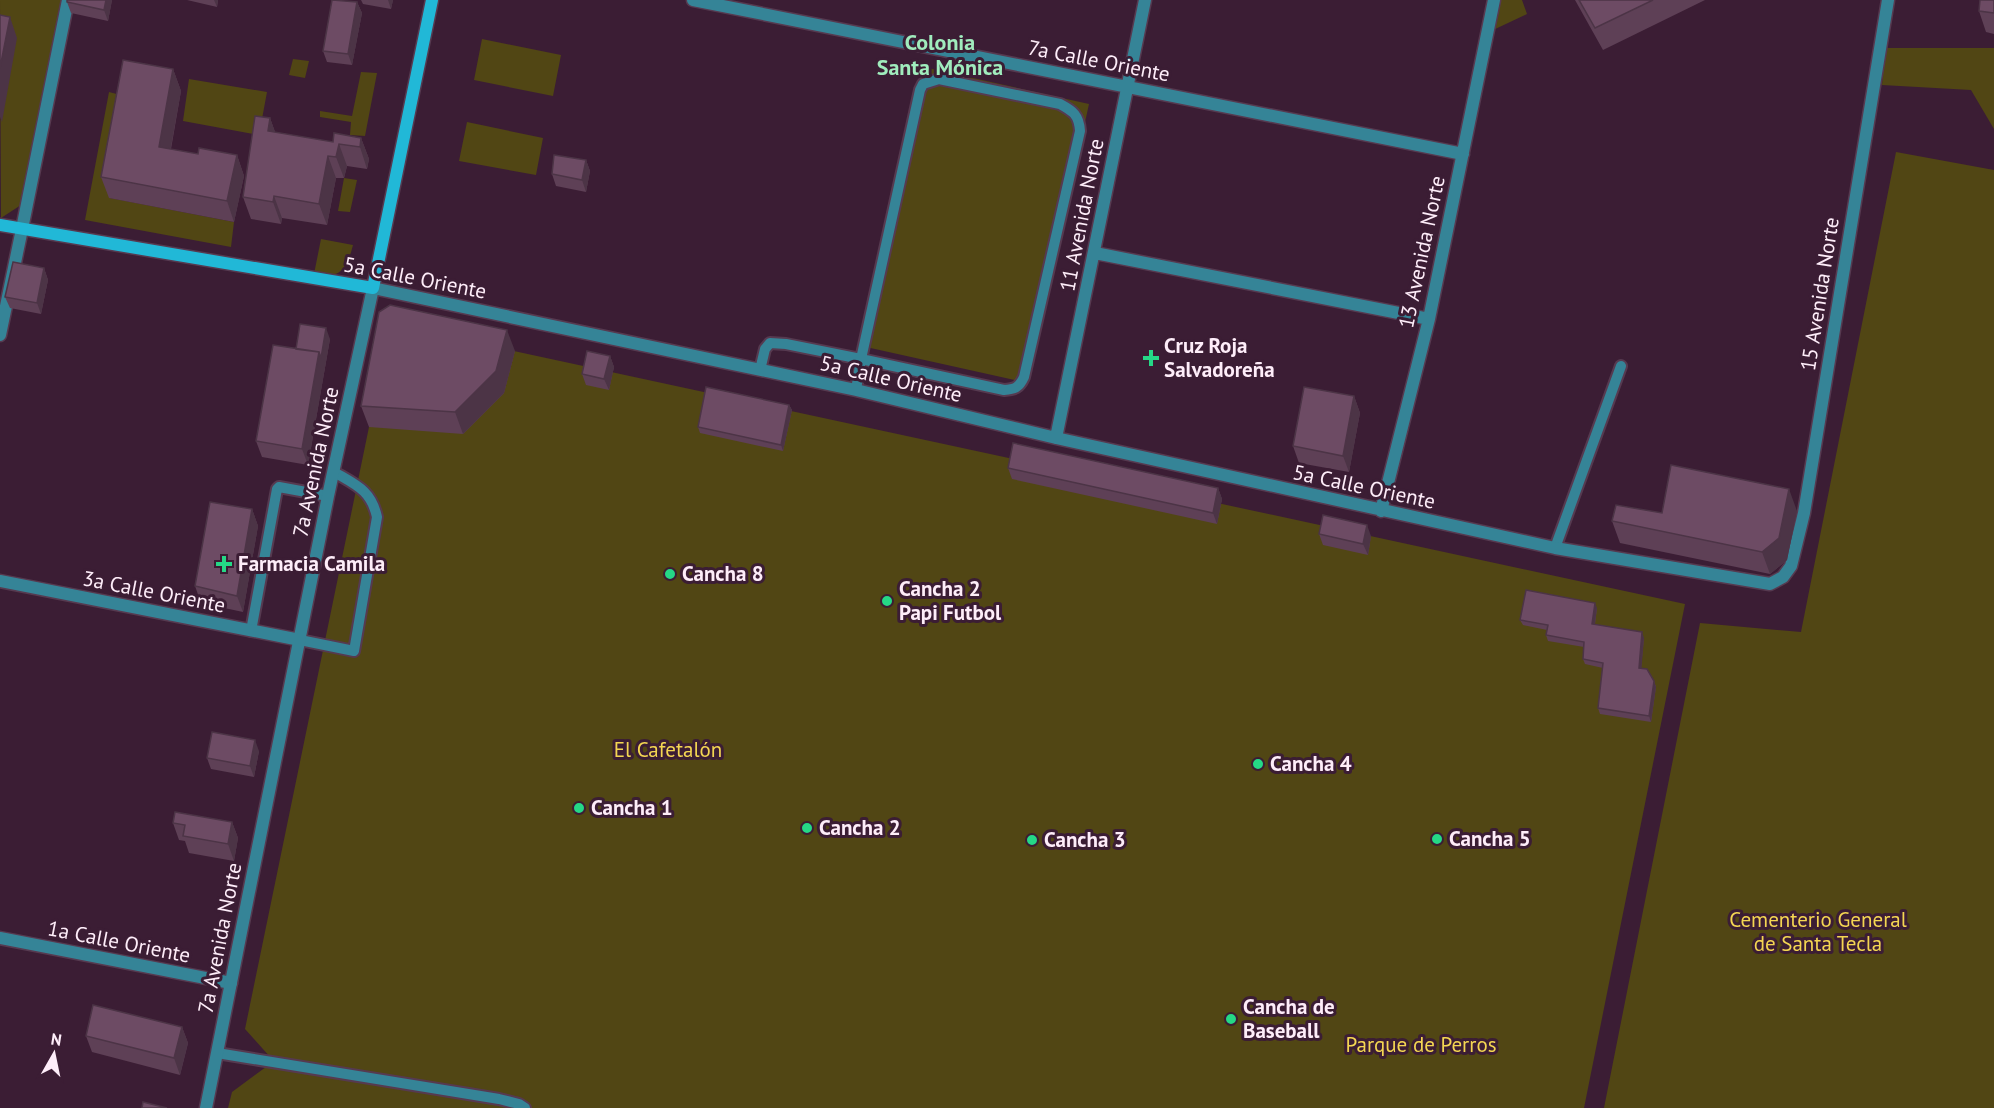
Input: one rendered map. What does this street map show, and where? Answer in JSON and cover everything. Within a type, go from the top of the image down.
[{"type":"main road","name":"7a Avenida Norte","points":[[373,288],[432,0]]},
{"type":"main road","name":"5a Calle Oriente","points":[[0,225],[373,288]]},
{"type":"street","points":[[0,335],[68,0]]},
{"type":"street","name":"7a Calle Oriente","points":[[693,0],[1463,154]]},
{"type":"street","name":"11 Avenida Norte","points":[[1056,438],[1144,0]]},
{"type":"street","name":"13 Avenida Norte","points":[[1381,511],[1429,319],[1494,0]]},
{"type":"street","name":"15 Avenida Norte","points":[[1770,584],[1782,577],[1791,566],[1804,513],[1888,0]]},
{"type":"street","points":[[1095,253],[1429,319]]},
{"type":"street","name":"5a Calle Oriente","points":[[373,288],[856,390],[1056,438],[1381,511],[1556,548],[1770,584]]},
{"type":"street","name":"7a Avenida Norte","points":[[206,1108],[328,496],[373,288]]},
{"type":"street","name":"3a Calle Oriente","points":[[0,581],[300,640]]},
{"type":"street","name":"1a Calle Oriente","points":[[0,938],[231,983]]},
{"type":"lane","points":[[760,370],[765,350],[770,343],[861,359],[1004,390],[1014,390],[1020,386],[1044,298],[1080,131],[1079,118],[1073,111],[1060,104],[939,80],[922,84],[861,359],[856,390]]},
{"type":"lane","points":[[1556,548],[1621,366]]},
{"type":"lane","points":[[300,640],[354,651],[377,517],[371,498],[366,492],[334,472]]},
{"type":"lane","points":[[251,631],[277,489],[279,487],[328,496]]},
{"type":"lane","points":[[217,1053],[499,1099],[519,1104],[525,1108]]},
{"type":"green space","points":[[0,0],[62,0],[21,205],[1,218]]},
{"type":"green space","points":[[1498,0],[1522,0],[1527,14],[1491,31]]},
{"type":"green space","points":[[482,39],[561,55],[553,96],[474,80]]},
{"type":"green space","points":[[1885,48],[1994,48],[1994,129],[1971,90],[1882,85]]},
{"type":"green space","points":[[293,59],[309,61],[305,78],[289,75]]},
{"type":"green space","points":[[928,68],[1089,104],[1028,383],[866,347]]},
{"type":"green space","points":[[361,72],[377,73],[365,136],[350,135],[351,122],[320,117],[320,111],[352,116]]},
{"type":"green space","points":[[189,79],[267,92],[259,135],[183,121]]},
{"type":"green space","points":[[109,92],[128,97],[110,198],[234,222],[231,247],[85,220]]},
{"type":"green space","points":[[467,122],[543,138],[536,175],[459,161]]},
{"type":"green space","name":"Cementerio General de Santa Tecla","points":[[1896,152],[1994,170],[1994,1108],[1604,1108],[1700,623],[1801,632]]},
{"type":"green space","points":[[344,178],[357,180],[350,212],[338,211]]},
{"type":"green space","points":[[321,239],[353,245],[345,266],[336,274],[314,274]]},
{"type":"green space","name":"El Cafetalón","points":[[398,326],[1685,604],[1584,1108],[228,1108],[232,1092],[270,1064],[271,1058],[245,1029],[387,333]]},
{"type":"building","points":[[67,0],[106,0],[104,10],[67,2]]},
{"type":"building","points":[[332,0],[357,2],[348,54],[323,51]]},
{"type":"building","points":[[1579,0],[1653,0],[1595,28]]},
{"type":"building","points":[[1980,0],[1994,0],[1994,13],[1979,11]]},
{"type":"building","points":[[0,15],[10,17],[0,68]]},
{"type":"building","points":[[123,60],[173,69],[159,147],[198,154],[199,148],[237,155],[227,201],[101,177]]},
{"type":"building","points":[[255,116],[270,118],[268,131],[333,142],[334,133],[361,138],[360,147],[339,144],[336,157],[328,156],[319,204],[274,196],[273,202],[243,197]]},
{"type":"building","points":[[554,155],[586,160],[582,180],[552,174]]},
{"type":"building","points":[[13,262],[44,268],[37,303],[5,297]]},
{"type":"building","points":[[390,305],[507,330],[496,371],[455,412],[361,406],[379,312]]},
{"type":"building","points":[[300,324],[326,328],[321,358],[319,352],[296,349]]},
{"type":"building","points":[[273,345],[319,352],[302,449],[256,441]]},
{"type":"building","points":[[587,351],[610,356],[604,379],[582,374]]},
{"type":"building","points":[[706,387],[789,405],[781,445],[698,427]]},
{"type":"building","points":[[1304,387],[1354,396],[1343,456],[1293,446]]},
{"type":"building","points":[[1013,443],[1218,488],[1213,513],[1008,468]]},
{"type":"building","points":[[1671,465],[1789,489],[1779,538],[1762,552],[1612,521],[1616,505],[1662,513]]},
{"type":"building","points":[[210,502],[252,509],[237,596],[195,586]]},
{"type":"building","points":[[1323,515],[1367,525],[1363,544],[1319,534]]},
{"type":"building","points":[[1526,590],[1595,603],[1592,624],[1642,632],[1639,668],[1647,669],[1654,681],[1649,716],[1598,708],[1603,663],[1583,659],[1584,642],[1546,635],[1548,625],[1520,620]]},
{"type":"building","points":[[212,732],[255,740],[250,766],[207,758]]},
{"type":"building","points":[[175,812],[232,822],[228,844],[183,836],[185,825],[173,823]]},
{"type":"building","points":[[93,1005],[182,1027],[174,1058],[86,1036]]},
{"type":"building","points":[[143,1102],[167,1108],[142,1108]]},
{"type":"place","name":"Cruz Roja Salvadoreña","points":[[1151,358]]},
{"type":"place","name":"Farmacia Camila","points":[[224,564]]},
{"type":"place","name":"Cancha 8","points":[[670,574]]},
{"type":"place","name":"Cancha 2 Papi Futbol","points":[[887,601]]},
{"type":"place","name":"Cancha 4","points":[[1258,764]]},
{"type":"place","name":"Cancha 1","points":[[579,808]]},
{"type":"place","name":"Cancha 2","points":[[807,828]]},
{"type":"place","name":"Cancha 5","points":[[1437,839]]},
{"type":"place","name":"Cancha 3","points":[[1032,840]]},
{"type":"place","name":"Cancha de Baseball","points":[[1231,1019]]},
{"type":"district","name":"Colonia Santa Mónica","points":[[940,54]]},
{"type":"park label","name":"Parque de Perros","points":[[1421,1045]]}]
